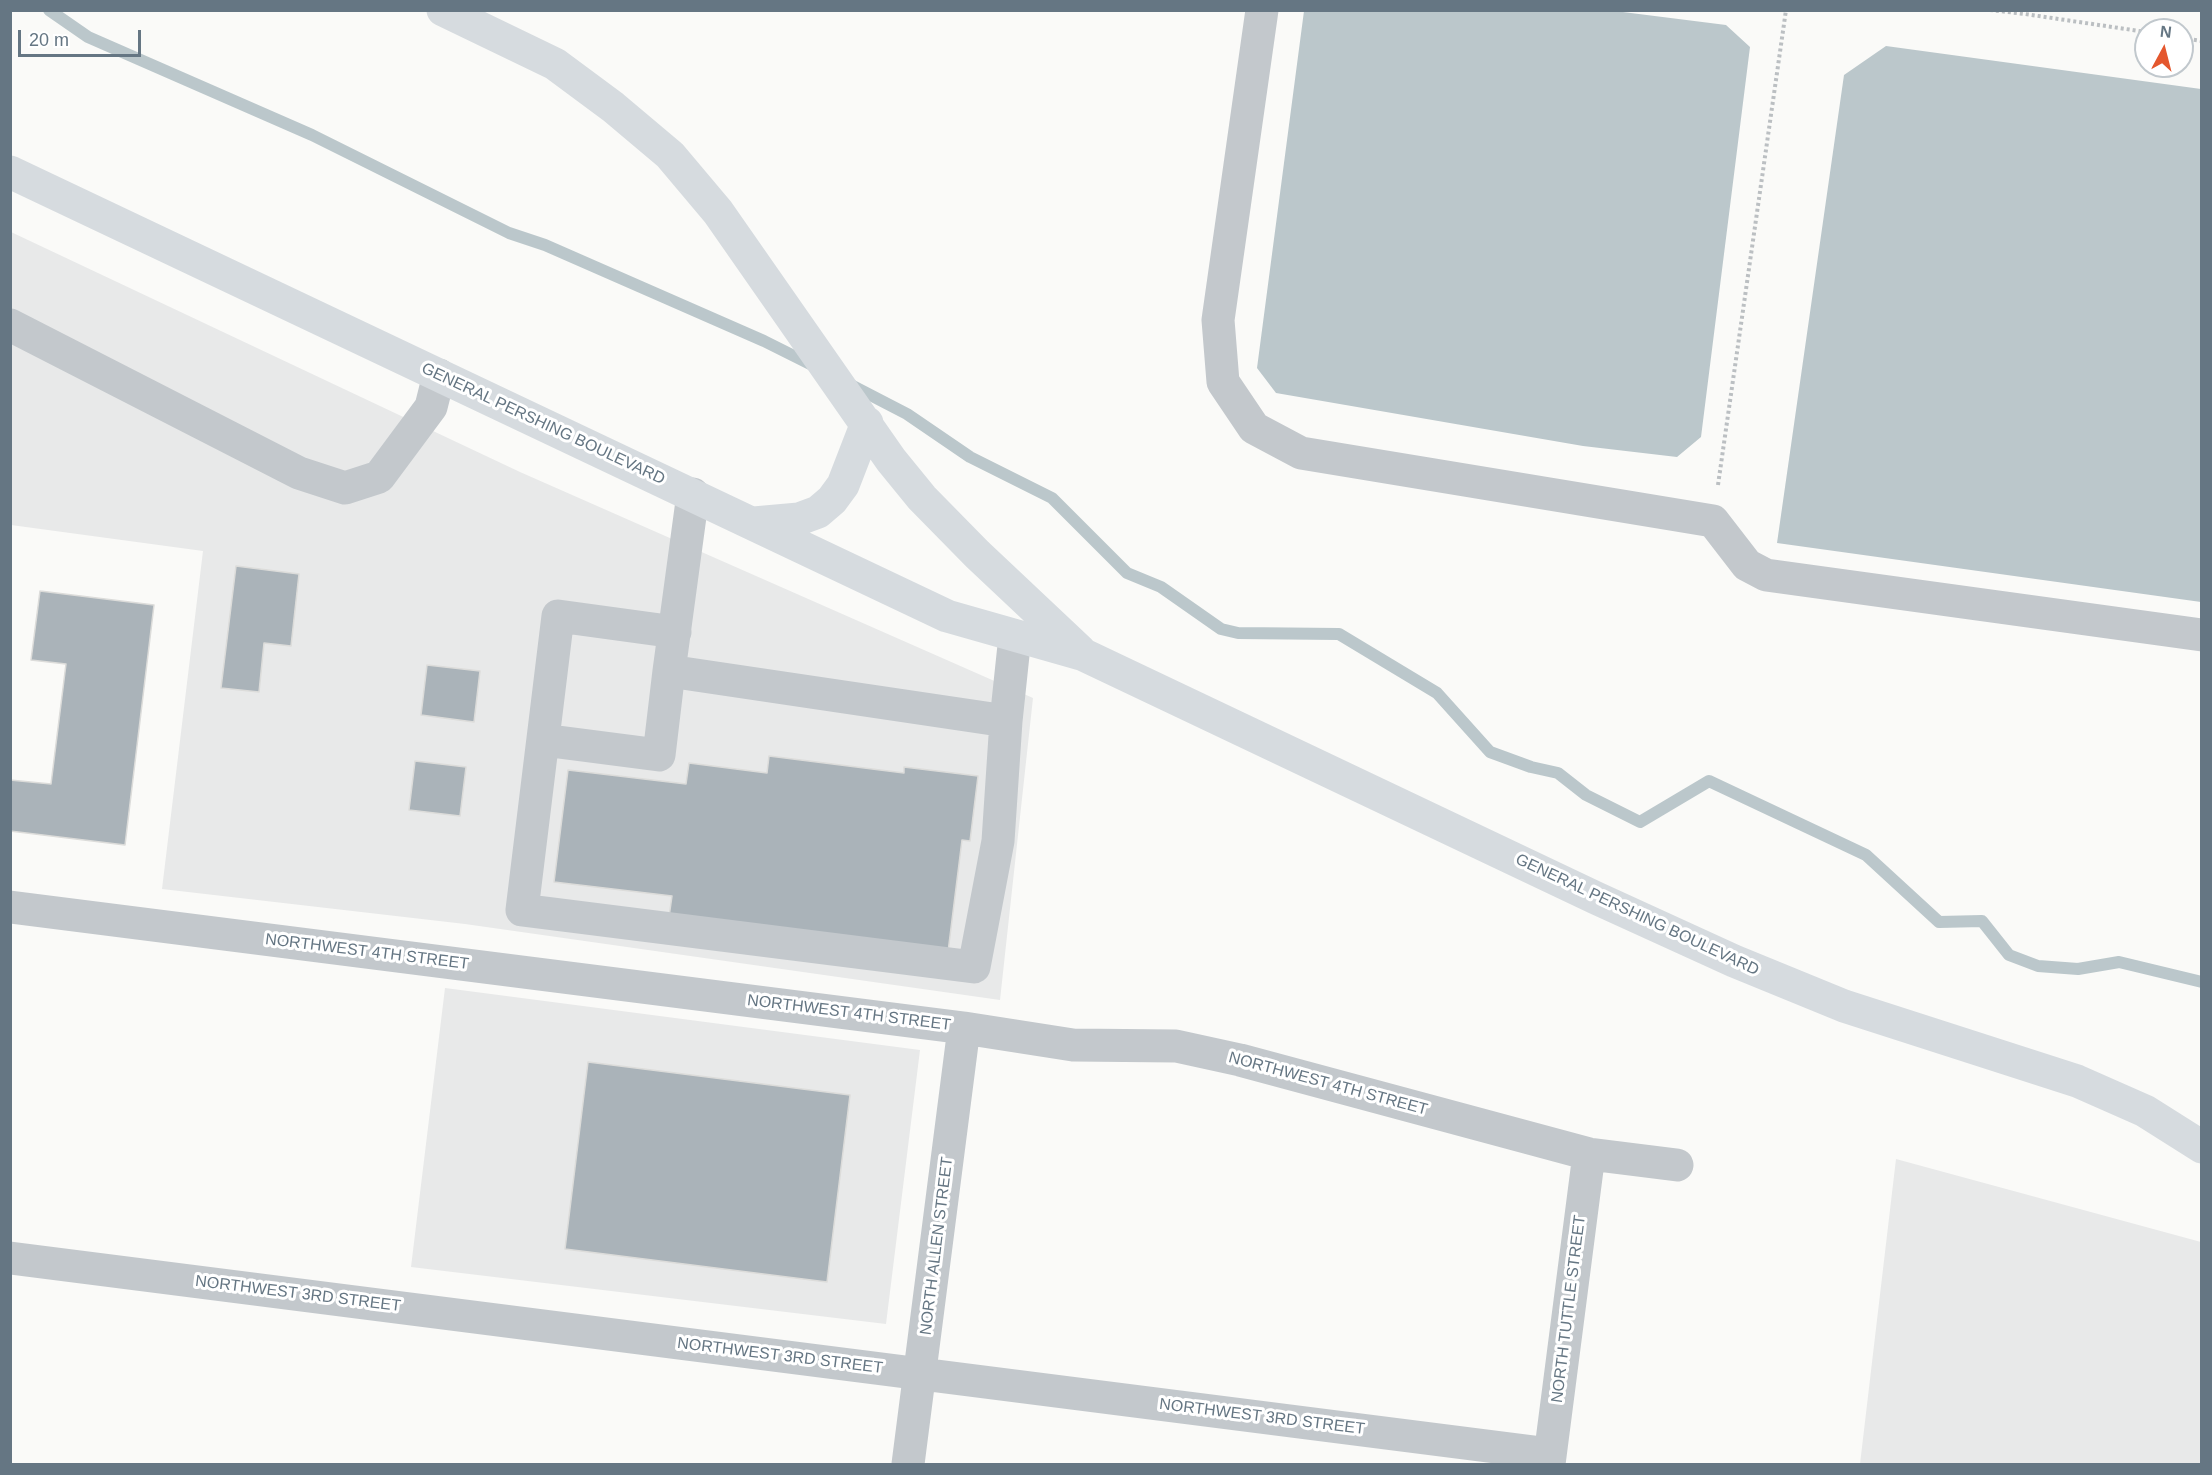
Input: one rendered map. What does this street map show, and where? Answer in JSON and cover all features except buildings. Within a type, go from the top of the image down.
[{"type":"main road","name":"GENERAL PERSHING BOULEVARD","points":[[443,10],[555,64],[613,106],[670,155],[718,212],[891,460],[922,498],[977,554],[1084,654]]},
{"type":"main road","name":"GENERAL PERSHING BOULEVARD","points":[[10,172],[947,616],[1084,654],[1596,898],[1734,961],[1844,1006],[2077,1081],[2145,1111],[2202,1147]]},
{"type":"main road","points":[[754,523],[799,519],[818,512],[825,506],[843,485],[867,423]]},
{"type":"street","points":[[1262,10],[1218,320],[1223,382],[1254,428],[1301,453],[1713,521],[1747,565],[1766,575],[2202,635]]},
{"type":"street","points":[[10,325],[299,473],[345,488],[379,477],[431,407],[439,375]]},
{"type":"street","points":[[543,740],[658,755],[693,494]]},
{"type":"street","points":[[675,632],[558,616],[522,910],[974,967],[998,841],[1006,721],[1015,636]]},
{"type":"street","points":[[669,671],[1006,721]]},
{"type":"street","name":"NORTHWEST 4TH STREET","points":[[10,907],[964,1028],[1073,1045],[1176,1046],[1240,1060],[1589,1154],[1677,1165]]},
{"type":"street","name":"NORTH ALLEN STREET","points":[[908,1464],[964,1028]]},
{"type":"street","name":"NORTH TUTTLE STREET","points":[[1550,1459],[1589,1154]]},
{"type":"street","name":"NORTHWEST 3RD STREET","points":[[10,1258],[921,1374],[1550,1459]]},
{"type":"path","points":[[1713,521],[1786,10]]},
{"type":"path","points":[[1990,10],[2026,12],[2134,30]]},
{"type":"shaded area","points":[[1304,11],[1615,11],[1726,25],[1750,47],[1701,437],[1677,457],[1583,446],[1276,393],[1257,368]]},
{"type":"shaded area","points":[[1886,46],[2201,89],[2201,602],[1777,543],[1844,75]]},
{"type":"shaded area","points":[[11,232],[520,472],[1033,698],[1000,1000],[465,924],[162,889],[203,551],[11,525]]},
{"type":"shaded area","points":[[445,988],[920,1050],[886,1324],[411,1267]]},
{"type":"shaded area","points":[[1896,1159],[2201,1242],[2201,1464],[1860,1464]]},
{"type":"waterway","points":[[49,10],[88,37],[312,135],[509,233],[545,245],[764,341],[814,366]]},
{"type":"waterway","points":[[851,385],[907,414],[970,457],[1052,498],[1127,573],[1161,587],[1221,629],[1238,633],[1339,634],[1437,693],[1490,752],[1531,767],[1558,773],[1586,795],[1640,822],[1709,781],[1866,855],[1939,922],[1982,921],[2009,955],[2038,966],[2078,969],[2119,962],[2202,982]]}]
